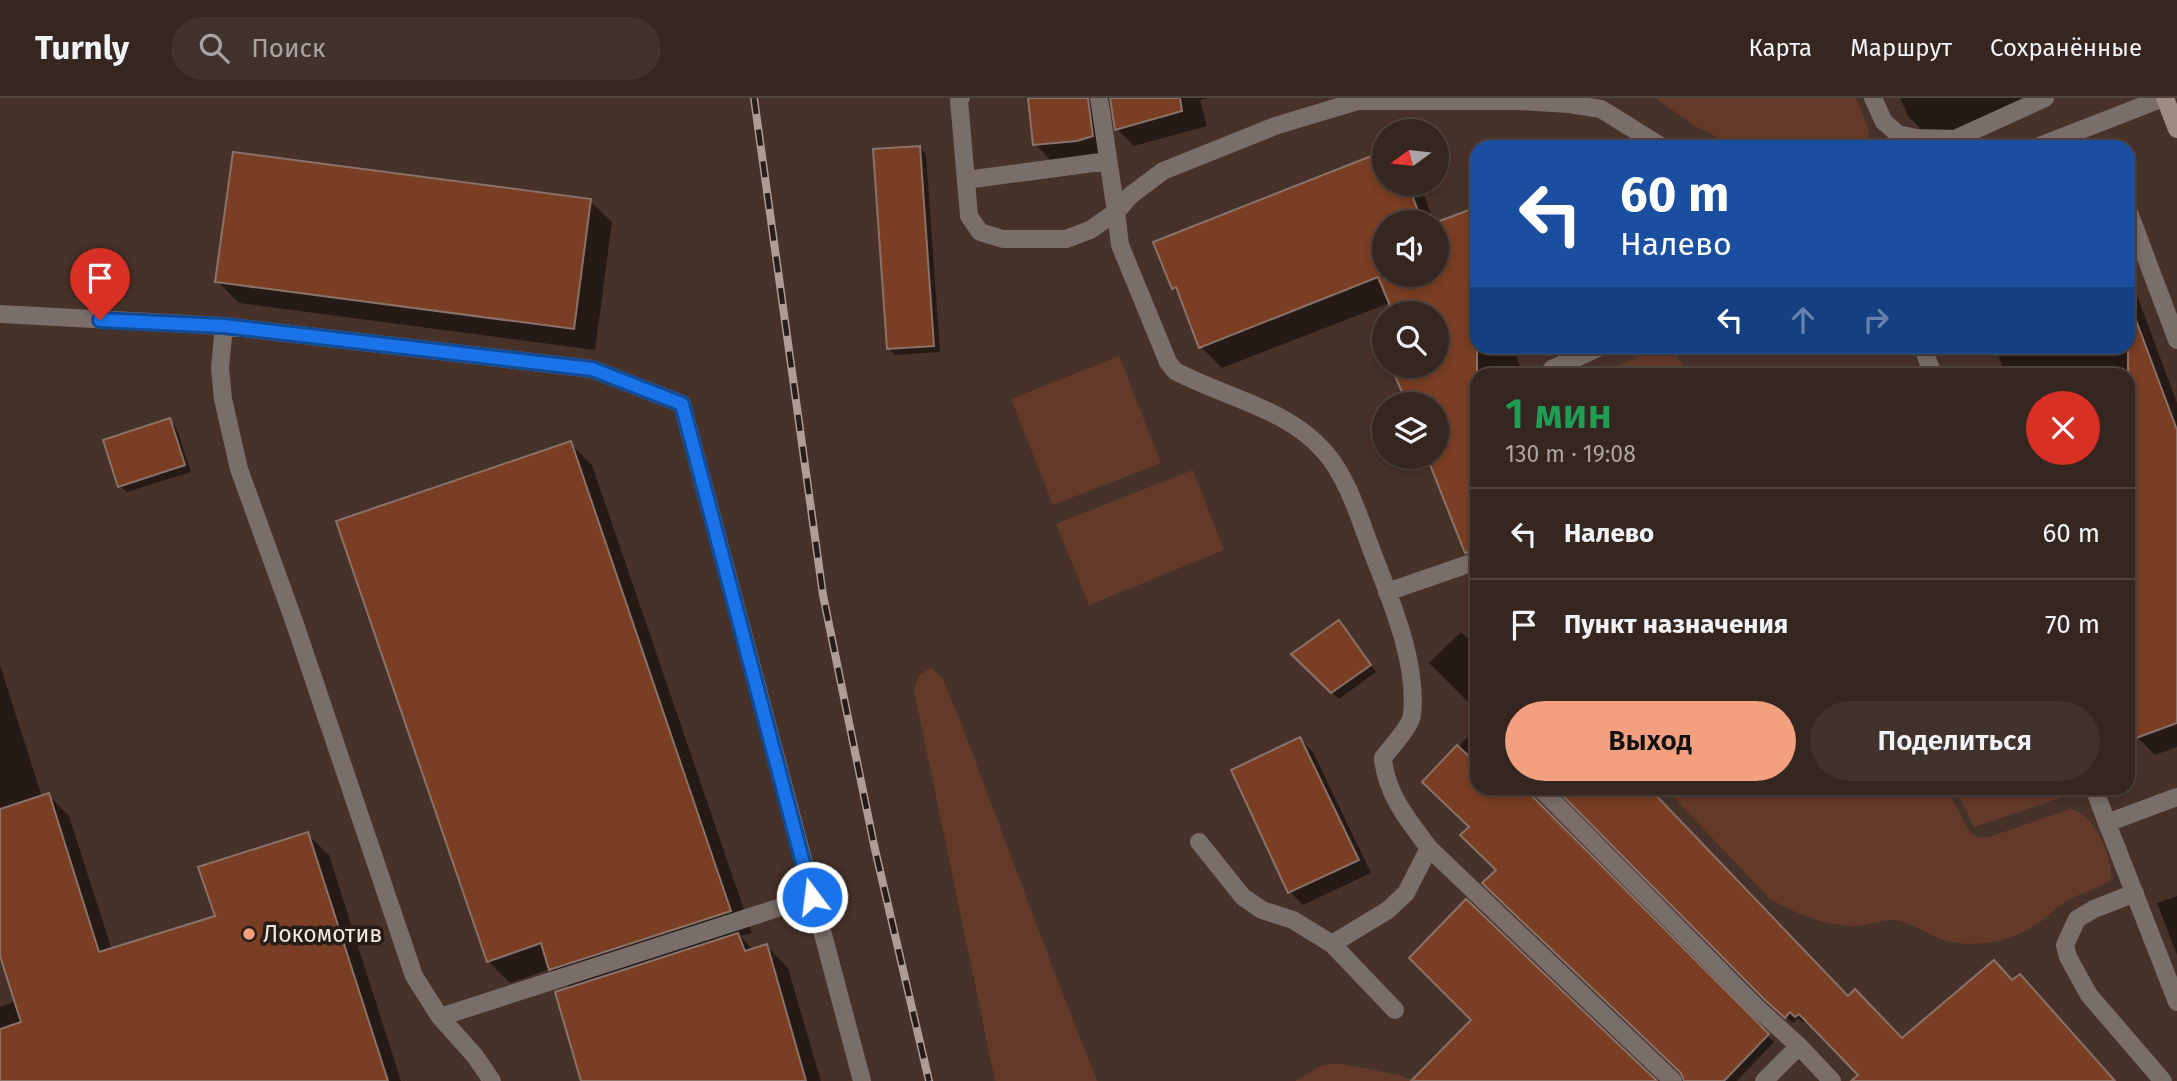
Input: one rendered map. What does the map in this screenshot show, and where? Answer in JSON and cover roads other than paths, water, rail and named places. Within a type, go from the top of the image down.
[{"type":"main road","points":[[2164,98],[2177,129]]},
{"type":"lane","points":[[961,98],[969,216],[980,232],[1003,239],[1066,239],[1090,230],[1116,212],[1131,195],[1163,171],[1275,126],[1358,100],[1519,101],[1601,108],[1651,140]]},
{"type":"lane","points":[[1099,98],[1120,246],[1168,362],[1175,371],[1184,376],[1274,414],[1299,429],[1324,451],[1339,472],[1353,500],[1399,628],[1409,666],[1413,696],[1412,719],[1383,758],[1384,776],[1391,793],[1429,848],[1673,1081]]},
{"type":"lane","points":[[1873,98],[1884,122],[1898,134],[1916,138],[1955,139],[2045,98]]},
{"type":"lane","points":[[2055,140],[2164,98]]},
{"type":"lane","points":[[966,180],[1108,161]]},
{"type":"lane","points":[[2135,229],[2177,340]]},
{"type":"lane","points":[[0,314],[224,326],[592,369],[682,404],[862,1081]]},
{"type":"lane","points":[[224,326],[220,368],[223,399],[239,468],[295,624],[414,976],[440,1017],[475,1056],[492,1081]]},
{"type":"lane","points":[[1554,368],[1585,354]]},
{"type":"lane","points":[[1387,592],[1470,563]]},
{"type":"lane","points":[[1547,795],[1832,1081]]},
{"type":"lane","points":[[2097,795],[2177,1002]]},
{"type":"lane","points":[[2107,822],[2177,797]]},
{"type":"lane","points":[[1199,842],[1242,897],[1262,910],[1293,920],[1332,944],[1395,1010]]},
{"type":"lane","points":[[1332,944],[1388,910],[1406,894],[1429,848]]},
{"type":"lane","points":[[2135,893],[2094,909],[2077,919],[2065,945],[2068,957],[2089,995],[2164,1081]]},
{"type":"lane","points":[[440,1017],[812,897]]},
{"type":"lane","points":[[1764,1081],[1799,1046]]},
{"type":"railway","points":[[754,98],[823,595],[874,845],[929,1081]]},
{"type":"place","name":"Локомотив","points":[[249,934]]}]
